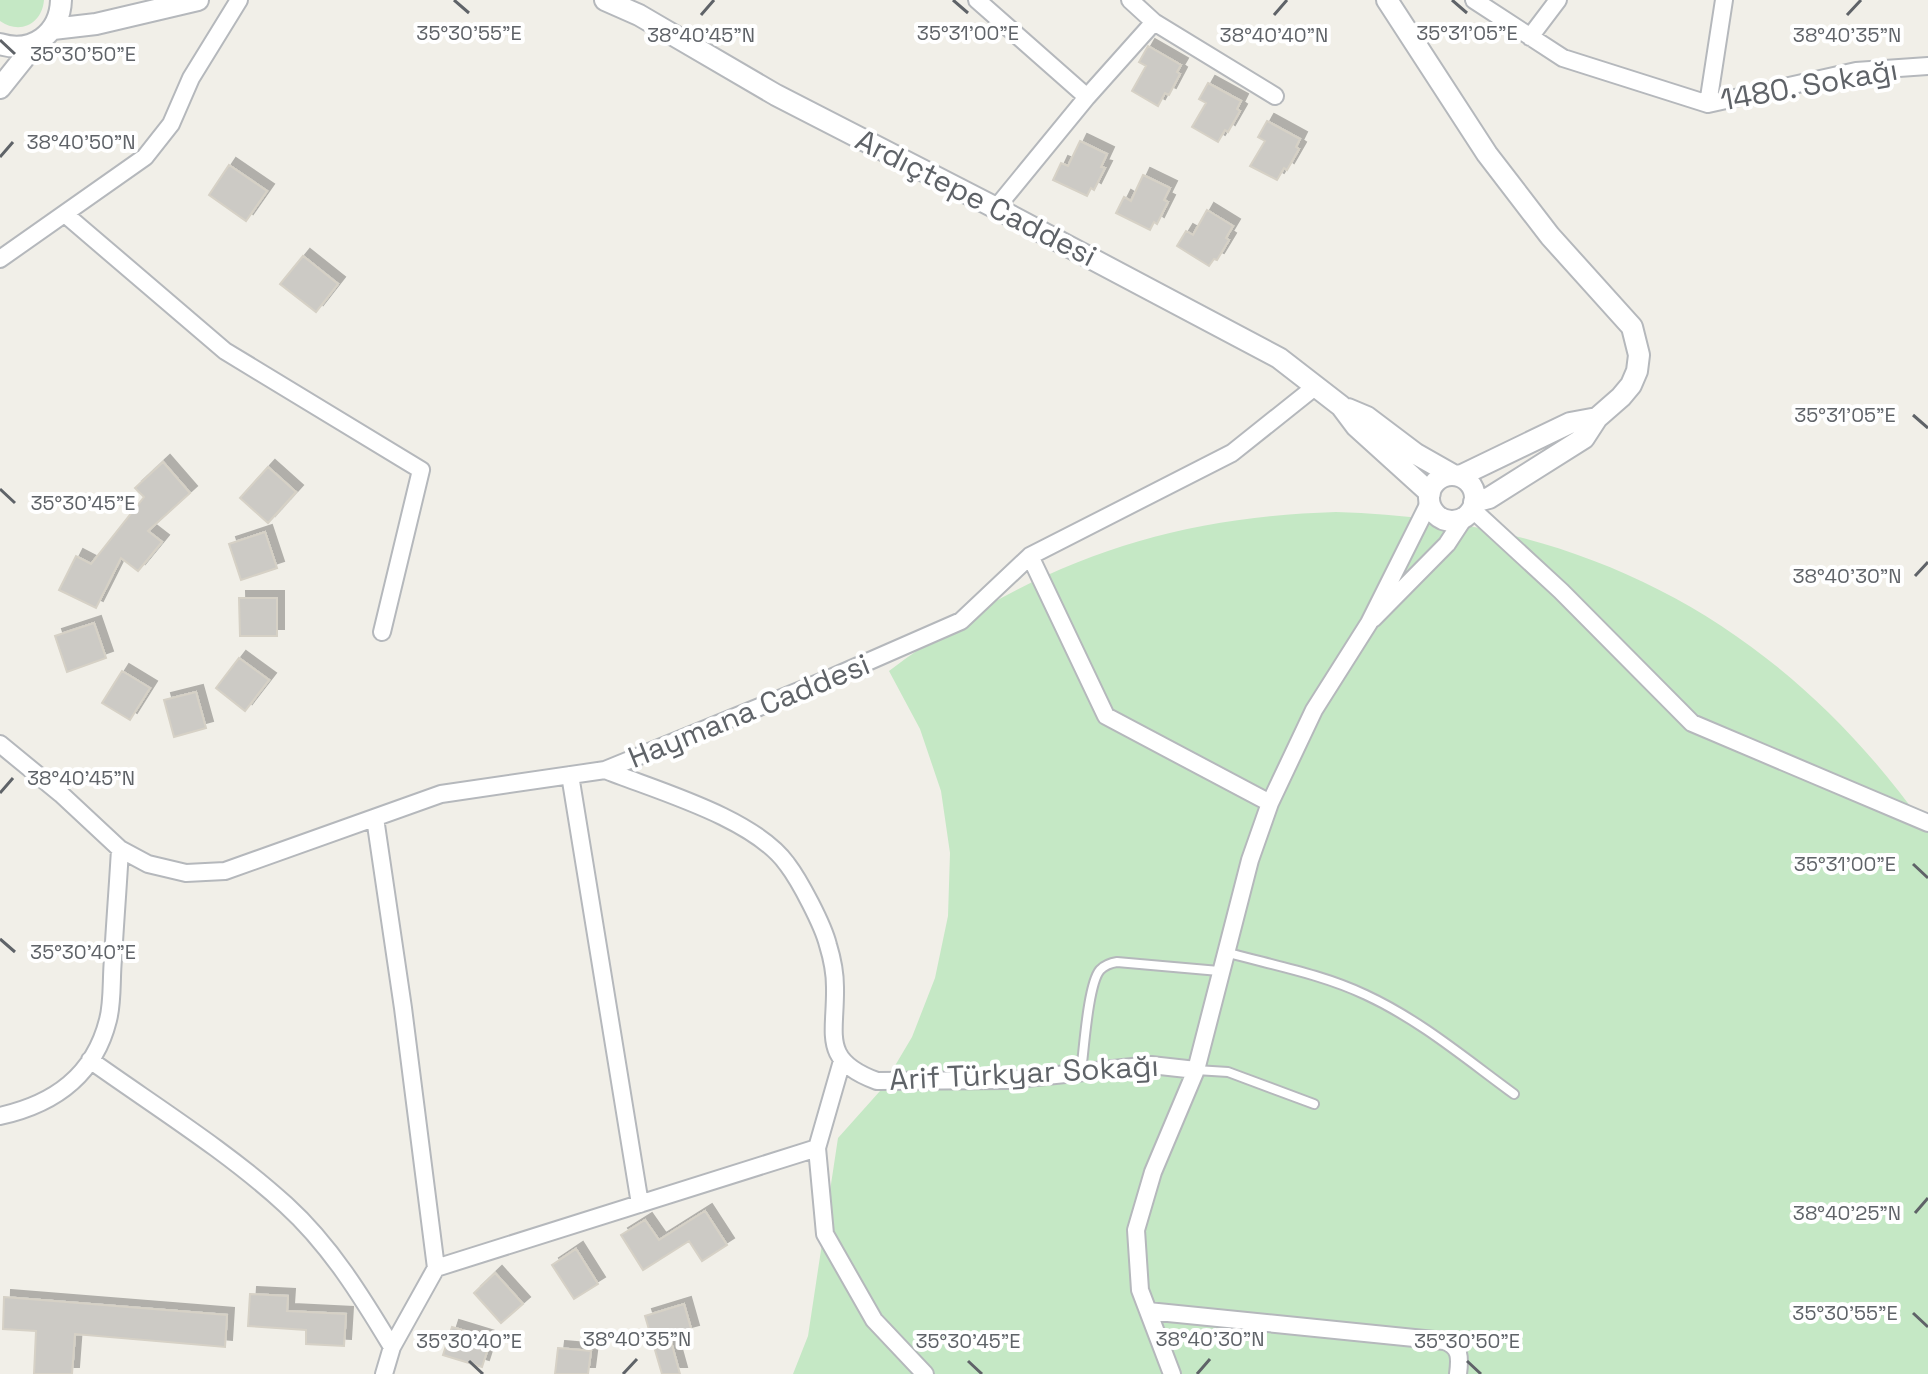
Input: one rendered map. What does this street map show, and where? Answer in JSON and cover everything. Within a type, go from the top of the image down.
[{"type":"street","points":[[0,88],[36,43],[53,29],[61,0]]},
{"type":"street","points":[[53,29],[96,24],[198,0]]},
{"type":"street","points":[[0,259],[145,157],[179,110],[191,78],[239,0]]},
{"type":"street","name":"Ardıçtepe Caddesi","points":[[605,0],[639,15],[776,95],[1279,358],[1341,406],[1356,426],[1430,497]]},
{"type":"street","points":[[977,0],[1087,97]]},
{"type":"street","points":[[1130,0],[1154,22],[1275,96]]},
{"type":"street","points":[[1387,0],[1487,154],[1550,236],[1632,327],[1639,355],[1631,385],[1597,418],[1584,438],[1459,519],[1444,519],[1432,509],[1430,497]]},
{"type":"street","name":"1480. Sokağı","points":[[1474,0],[1563,58],[1708,104],[1856,71],[1928,66]]},
{"type":"street","points":[[1530,37],[1558,0]]},
{"type":"street","points":[[1708,104],[1724,0]]},
{"type":"street","points":[[996,208],[1087,97],[1154,22]]},
{"type":"street","points":[[0,44],[16,48],[36,43]]},
{"type":"street","points":[[66,215],[225,351],[421,470],[382,632]]},
{"type":"street","name":"Haymana Caddesi","points":[[0,744],[61,794],[120,849],[148,864],[186,873],[225,871],[441,794],[605,770],[961,621],[1030,556],[1232,453],[1316,386]]},
{"type":"street","name":"Ardıçtepe Caddesi","points":[[1341,406],[1367,417],[1416,454],[1457,476]]},
{"type":"street","points":[[1172,1374],[1140,1290],[1136,1230],[1153,1172],[1196,1070],[1224,952],[1270,803],[1314,710],[1369,623],[1438,480],[1457,476],[1570,423],[1597,418]]},
{"type":"street","points":[[1369,623],[1447,544],[1471,509],[1472,487],[1457,476]]},
{"type":"street","points":[[1471,509],[1561,591],[1692,723],[1928,823]]},
{"type":"street","points":[[1030,556],[1106,716],[1270,803]]},
{"type":"street","points":[[605,770],[752,830],[787,863],[828,944],[835,986],[832,1028],[835,1047],[842,1061],[817,1148],[825,1234],[874,1320],[925,1374]]},
{"type":"street","points":[[570,775],[640,1204]]},
{"type":"street","points":[[375,818],[436,1268],[392,1347],[384,1374]]},
{"type":"street","points":[[0,1116],[52,1098],[78,1077],[97,1050],[109,1018],[120,849]]},
{"type":"street","points":[[90,1060],[207,1142],[287,1206],[341,1267],[392,1347]]},
{"type":"street","name":"Arif Türkyar Sokağı","points":[[842,1061],[859,1074],[877,1081],[1009,1080],[1151,1065],[1196,1070]]},
{"type":"street","points":[[436,1268],[817,1148]]},
{"type":"street","points":[[1148,1311],[1444,1341],[1453,1345],[1459,1354],[1458,1374]]},
{"type":"lane","points":[[1224,952],[1364,993],[1413,1020],[1514,1094]]},
{"type":"lane","points":[[1081,1073],[1091,997],[1096,976],[1106,965],[1117,962],[1219,971]]},
{"type":"lane","points":[[1196,1070],[1228,1072],[1314,1104]]},
{"type":"green space","points":[[0,0],[44,0],[34,21],[15,27],[0,21]]},
{"type":"green space","points":[[1336,512],[1426,519],[1512,535],[1592,560],[1668,594],[1738,637],[1804,690],[1865,751],[1922,822],[1928,832],[1928,1374],[793,1374],[808,1336],[838,1138],[880,1091],[912,1037],[935,978],[948,916],[950,853],[941,791],[920,729],[889,671],[941,634],[993,603],[1099,554],[1212,524]]},
{"type":"building","points":[[1148,46],[1181,65],[1177,72],[1180,74],[1169,95],[1165,93],[1158,106],[1132,91],[1146,66],[1139,62]]},
{"type":"building","points":[[1208,83],[1241,101],[1237,109],[1240,111],[1218,142],[1192,127],[1206,103],[1199,99]]},
{"type":"building","points":[[1267,121],[1300,139],[1296,147],[1299,149],[1277,180],[1250,166],[1265,141],[1258,137]]},
{"type":"building","points":[[1080,141],[1107,154],[1101,167],[1105,168],[1094,190],[1091,188],[1087,196],[1053,180],[1061,163],[1068,166]]},
{"type":"building","points":[[229,165],[267,191],[246,221],[209,195]]},
{"type":"building","points":[[1143,175],[1170,188],[1164,200],[1168,202],[1157,224],[1154,222],[1150,230],[1116,213],[1124,197],[1131,201]]},
{"type":"building","points":[[1207,210],[1233,226],[1217,260],[1214,259],[1209,266],[1177,246],[1186,231],[1193,235]]},
{"type":"building","points":[[303,256],[338,284],[316,312],[280,284]]},
{"type":"building","points":[[163,462],[190,493],[148,531],[162,542],[138,571],[121,558],[96,608],[59,590],[76,556],[91,564],[144,497],[135,488]]},
{"type":"building","points":[[268,467],[296,492],[268,523],[240,498]]},
{"type":"building","points":[[265,532],[277,568],[241,580],[229,544]]},
{"type":"building","points":[[239,598],[277,598],[277,636],[240,636]]},
{"type":"building","points":[[94,623],[106,658],[67,672],[55,636]]},
{"type":"building","points":[[239,658],[269,680],[245,711],[216,688]]},
{"type":"building","points":[[122,671],[150,688],[130,720],[102,703]]},
{"type":"building","points":[[196,692],[206,728],[174,737],[164,700]]},
{"type":"building","points":[[705,1211],[727,1245],[702,1261],[689,1241],[643,1270],[621,1235],[645,1220],[659,1240]]},
{"type":"building","points":[[576,1249],[598,1284],[574,1299],[552,1265]]},
{"type":"building","points":[[495,1273],[523,1304],[501,1323],[474,1293]]},
{"type":"building","points":[[250,1294],[288,1296],[287,1311],[346,1314],[344,1346],[306,1344],[306,1330],[248,1326]]},
{"type":"building","points":[[4,1297],[227,1315],[225,1347],[75,1334],[72,1374],[34,1374],[36,1331],[3,1329]]},
{"type":"building","points":[[684,1304],[692,1332],[670,1338],[680,1374],[662,1374],[645,1316]]},
{"type":"building","points":[[452,1327],[491,1339],[482,1367],[443,1355]]},
{"type":"building","points":[[558,1348],[591,1351],[588,1374],[555,1374]]}]
